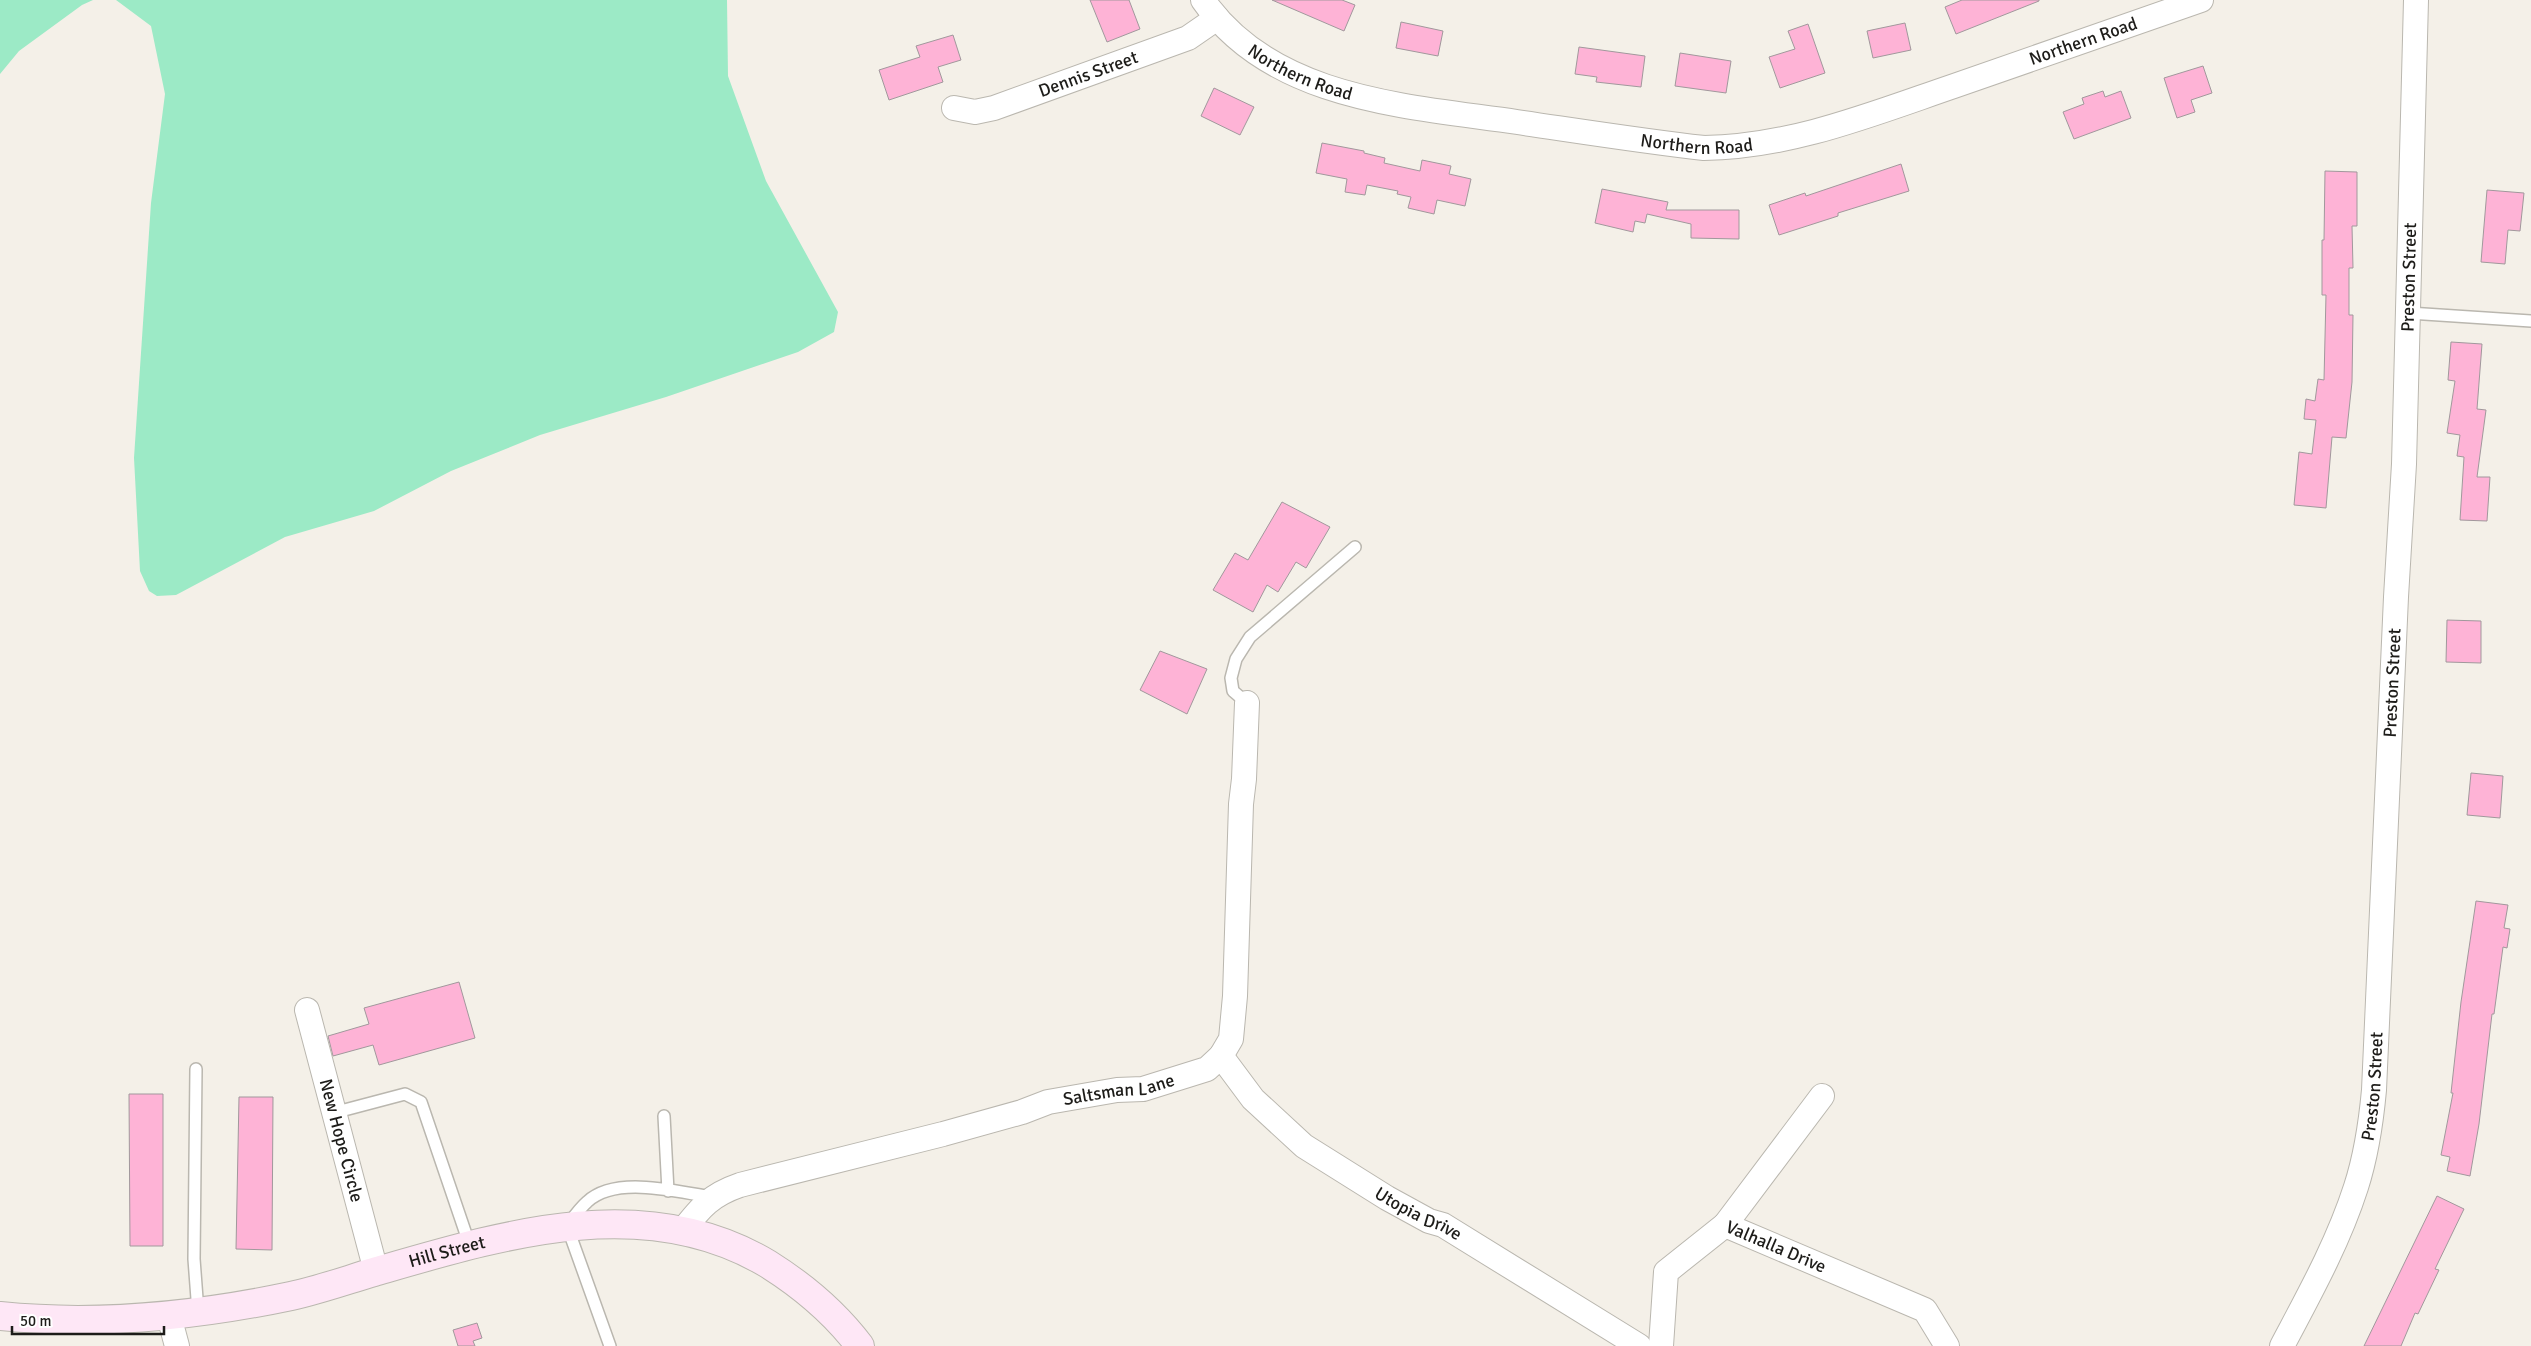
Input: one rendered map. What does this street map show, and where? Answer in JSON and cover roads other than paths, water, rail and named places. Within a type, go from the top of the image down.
[{"type":"street","name":"Northern Road","points":[[1210,9],[1232,35],[1260,56],[1283,69],[1323,86],[1357,96],[1426,109],[1704,148],[1738,147],[1779,141],[1830,127],[2202,0]]},
{"type":"street","name":"Preston Street","points":[[2282,1346],[2318,1278],[2344,1218],[2360,1172],[2371,1124],[2404,464],[2416,0]]},
{"type":"street","name":"Dennis Street","points":[[954,108],[976,112],[994,108],[1188,38],[1210,9]]},
{"type":"street","points":[[1222,1056],[1231,1039],[1235,996],[1246,703]]},
{"type":"street","name":"New Hope Circle","points":[[307,1010],[376,1272]]},
{"type":"street","name":"Saltsman Lane","points":[[682,1230],[712,1197],[740,1185],[944,1134],[1022,1112],[1048,1102],[1117,1090],[1143,1090],[1207,1069],[1222,1056]]},
{"type":"street","name":"Utopia Drive","points":[[1222,1056],[1252,1099],[1304,1146],[1387,1198],[1429,1221],[1443,1225],[1639,1346]]},
{"type":"street","points":[[1725,1225],[1822,1096]]},
{"type":"street","name":"Hill Street","points":[[0,1316],[64,1320],[169,1316],[198,1312],[292,1295],[470,1246],[567,1226],[607,1222],[647,1224],[682,1230],[724,1241],[794,1280],[826,1308],[860,1346]]},
{"type":"street","name":"Valhalla Drive","points":[[1661,1346],[1666,1272],[1725,1225],[1925,1310],[1947,1346]]},
{"type":"street","points":[[169,1316],[177,1346]]},
{"type":"lane","points":[[2409,313],[2531,321]]},
{"type":"lane","points":[[1246,703],[1232,691],[1230,678],[1236,659],[1250,637],[1355,547]]},
{"type":"lane","points":[[196,1069],[194,1259],[198,1312]]},
{"type":"lane","points":[[333,1113],[405,1094],[421,1102],[470,1246]]},
{"type":"lane","points":[[664,1116],[668,1191]]},
{"type":"lane","points":[[610,1346],[567,1226],[587,1202],[605,1190],[622,1187],[712,1197]]}]
